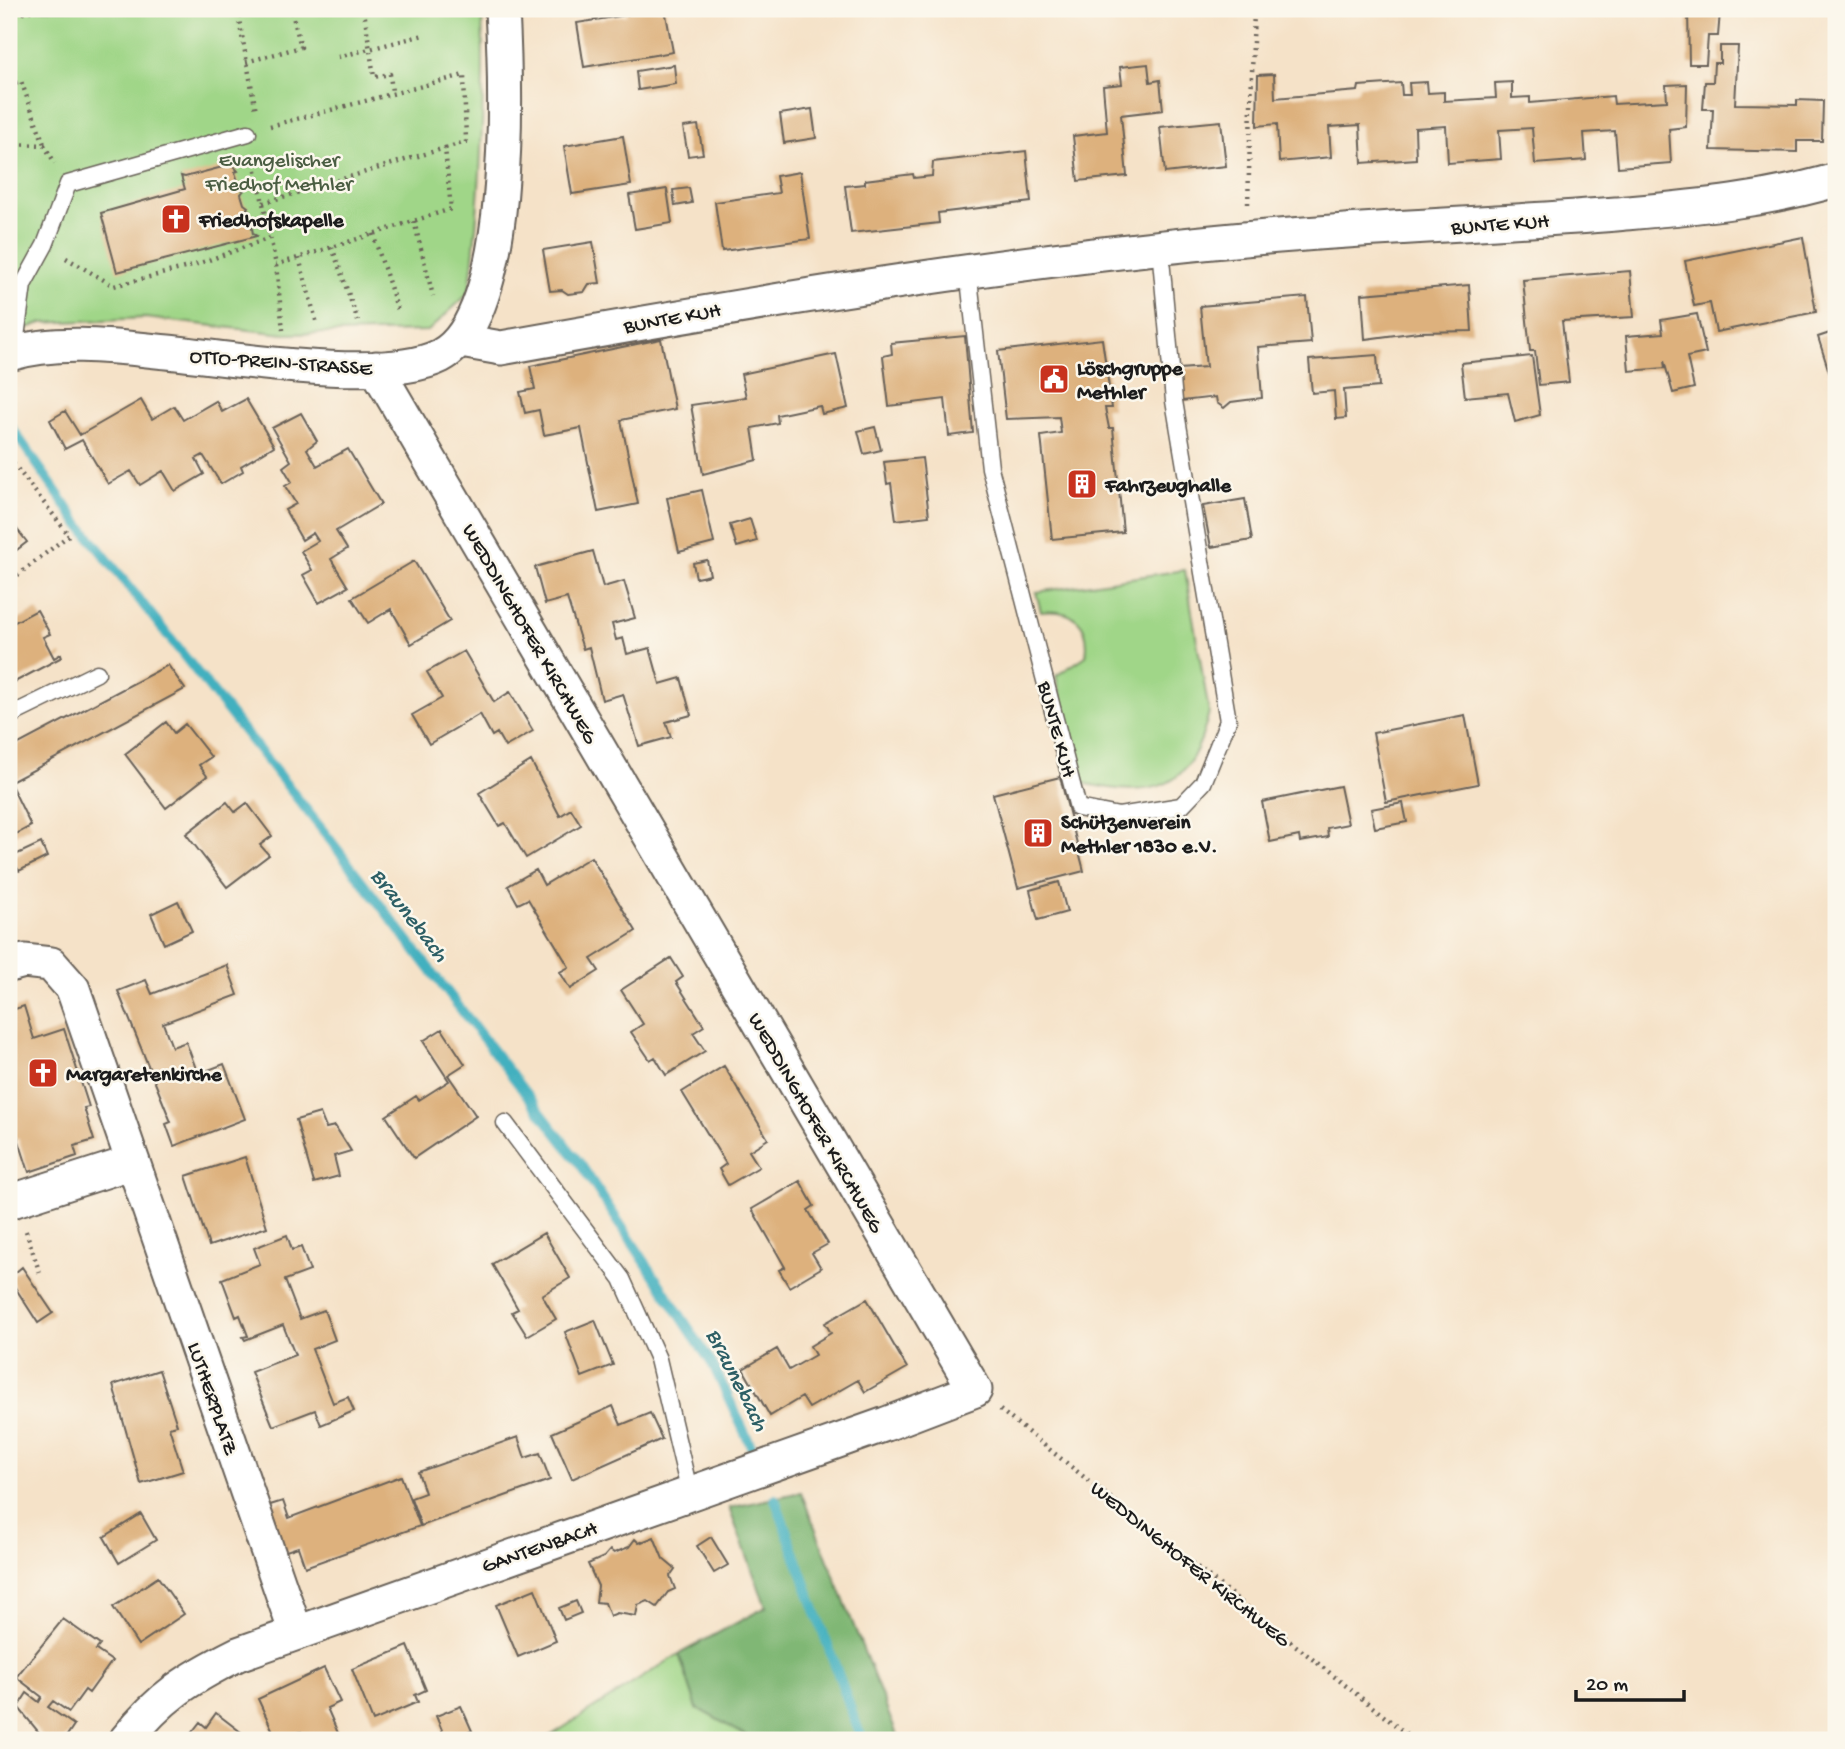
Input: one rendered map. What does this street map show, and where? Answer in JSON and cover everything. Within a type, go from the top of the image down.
[{"type":"street","points":[[461,341],[475,317],[485,288],[499,207],[505,144],[502,9]]},
{"type":"street","name":"BUNTE KUH","points":[[461,341],[501,348],[830,290],[968,270],[1246,239],[1499,224],[1693,208],[1755,201],[1836,180]]},
{"type":"street","name":"OTTO-PREIN-STRASSE","points":[[12,353],[63,346],[144,350],[286,365],[376,368],[411,365],[440,356],[461,341]]},
{"type":"street","name":"WEDDINGHOFER KIRCHWEG","points":[[376,368],[975,1390]]},
{"type":"street","name":"LUTHERPLATZ","points":[[9,965],[24,961],[51,964],[73,989],[296,1633]]},
{"type":"street","points":[[12,1201],[133,1163]]},
{"type":"street","name":"GANTENBACH","points":[[126,1740],[150,1709],[192,1677],[238,1654],[975,1390]]},
{"type":"lane","points":[[12,353],[23,285],[45,245],[68,184],[254,131]]},
{"type":"lane","name":"BUNTE KUH","points":[[968,270],[990,468],[1079,808],[1119,816],[1181,806],[1203,783],[1228,721],[1174,401],[1160,248]]},
{"type":"lane","points":[[9,716],[97,673]]},
{"type":"lane","points":[[505,1123],[622,1279],[658,1359],[690,1494]]},
{"type":"path","points":[[9,17],[37,9]]},
{"type":"path","points":[[252,9],[238,11],[263,203],[276,265],[286,365]]},
{"type":"path","points":[[246,62],[301,47],[291,9]]},
{"type":"path","points":[[372,9],[363,10],[374,77],[390,74],[392,92]]},
{"type":"path","points":[[1246,239],[1254,9]]},
{"type":"path","points":[[338,57],[424,35]]},
{"type":"path","points":[[254,131],[392,92],[464,75],[466,142],[263,203]]},
{"type":"path","points":[[9,85],[21,82],[44,145],[68,184]]},
{"type":"path","points":[[9,144],[44,145]]},
{"type":"path","points":[[276,265],[451,209],[445,148]]},
{"type":"path","points":[[414,221],[433,296]]},
{"type":"path","points":[[373,234],[398,311]]},
{"type":"path","points":[[45,245],[114,286],[192,266],[271,238]]},
{"type":"path","points":[[332,247],[358,321]]},
{"type":"path","points":[[299,258],[317,324]]},
{"type":"path","points":[[9,458],[69,535],[9,582]]},
{"type":"path","points":[[12,1201],[41,1278]]},
{"type":"path","name":"WEDDINGHOFER KIRCHWEG","points":[[975,1390],[1414,1740]]},
{"type":"green space","name":"Evangelischer Friedhof Methler","points":[[9,9],[482,9],[481,151],[469,293],[428,331],[284,334],[145,318],[42,323],[9,334]]},
{"type":"green space","points":[[1185,570],[1209,712],[1192,759],[1180,773],[1166,783],[1150,788],[1131,790],[1082,783],[1056,676],[1086,656],[1086,635],[1083,627],[1071,616],[1041,612],[1036,592]]},
{"type":"green space","points":[[801,1492],[899,1740],[754,1740],[697,1708],[679,1654],[766,1607],[729,1508]]},
{"type":"green space","points":[[679,1654],[697,1708],[754,1740],[544,1740]]},
{"type":"building","points":[[632,9],[665,9],[673,52],[584,67],[577,23],[627,15],[626,10]]},
{"type":"building","points":[[1688,10],[1720,12],[1718,36],[1708,36],[1706,64],[1689,64]]},
{"type":"building","points":[[1720,46],[1738,46],[1735,104],[1797,105],[1797,100],[1823,101],[1822,141],[1797,141],[1797,152],[1711,150],[1713,109],[1703,109],[1705,82],[1713,82],[1714,63],[1720,63]]},
{"type":"building","points":[[1148,64],[1150,82],[1160,80],[1163,110],[1121,115],[1127,176],[1078,181],[1073,136],[1107,132],[1103,86],[1122,84],[1120,67]]},
{"type":"building","points":[[674,65],[676,84],[638,90],[636,71]]},
{"type":"building","points":[[1274,74],[1275,98],[1358,91],[1359,86],[1401,83],[1402,95],[1410,95],[1409,83],[1427,82],[1428,93],[1444,92],[1444,101],[1496,98],[1495,83],[1512,82],[1512,98],[1530,97],[1530,103],[1613,96],[1614,104],[1667,101],[1666,85],[1687,84],[1686,127],[1669,129],[1671,163],[1618,167],[1615,131],[1584,133],[1586,160],[1535,164],[1532,128],[1499,130],[1501,159],[1448,163],[1446,126],[1415,128],[1416,159],[1362,163],[1360,125],[1329,127],[1331,157],[1279,162],[1277,124],[1257,126],[1258,75]]},
{"type":"building","points":[[812,109],[816,138],[784,143],[780,114]]},
{"type":"building","points":[[1221,121],[1226,166],[1165,173],[1160,127]]},
{"type":"building","points":[[698,125],[703,154],[688,156],[683,127]]},
{"type":"building","points":[[623,136],[631,185],[572,194],[564,146]]},
{"type":"building","points":[[1026,151],[1031,202],[938,213],[939,223],[851,233],[845,186],[865,184],[865,180],[913,174],[914,178],[932,176],[933,162]]},
{"type":"building","name":"Friedhofskapelle","points":[[229,159],[235,160],[232,164],[238,171],[235,172],[239,185],[244,190],[241,194],[248,207],[246,210],[249,210],[253,234],[257,236],[117,272],[101,213],[185,189],[181,176],[230,165]]},
{"type":"building","points":[[800,172],[810,239],[722,251],[715,202],[779,193],[776,176]]},
{"type":"building","points":[[689,188],[692,203],[675,206],[673,190]]},
{"type":"building","points":[[667,189],[672,223],[635,229],[629,195]]},
{"type":"building","points":[[1803,237],[1816,312],[1716,332],[1710,303],[1694,306],[1685,261]]},
{"type":"building","points":[[593,242],[600,283],[589,284],[584,292],[568,294],[562,290],[550,291],[543,250]]},
{"type":"building","points":[[1630,271],[1634,317],[1562,321],[1569,382],[1539,385],[1535,351],[1530,351],[1523,280]]},
{"type":"building","points":[[1469,285],[1472,331],[1418,332],[1365,339],[1362,294]]},
{"type":"building","points":[[1307,297],[1311,343],[1258,347],[1262,398],[1231,402],[1224,408],[1217,403],[1216,397],[1182,401],[1179,369],[1206,367],[1200,306]]},
{"type":"building","points":[[1697,314],[1706,353],[1687,357],[1694,388],[1673,393],[1664,361],[1665,368],[1629,371],[1626,336],[1663,333],[1661,320]]},
{"type":"building","points":[[1836,331],[1836,369],[1829,372],[1818,337]]},
{"type":"building","points":[[965,336],[973,433],[949,436],[945,399],[889,406],[883,356],[892,354],[891,343]]},
{"type":"building","points":[[661,339],[675,409],[621,420],[638,504],[598,512],[581,428],[544,435],[539,410],[525,413],[520,392],[535,389],[530,366]]},
{"type":"building","points":[[1102,339],[1112,408],[1105,408],[1109,428],[1113,428],[1123,532],[1052,539],[1041,436],[1061,433],[1059,417],[1006,419],[998,351]]},
{"type":"building","points":[[836,354],[848,408],[822,414],[820,406],[777,415],[778,423],[752,428],[757,460],[703,474],[691,405],[746,397],[741,374]]},
{"type":"building","points":[[1377,355],[1379,387],[1344,390],[1346,418],[1336,419],[1334,391],[1312,393],[1309,360]]},
{"type":"building","points":[[1532,356],[1540,415],[1515,422],[1508,393],[1465,397],[1461,363]]},
{"type":"building","points":[[246,399],[274,446],[241,466],[243,471],[221,484],[203,455],[196,459],[204,474],[175,491],[163,471],[140,485],[131,471],[108,484],[82,440],[65,449],[50,420],[65,411],[80,435],[141,400],[152,419],[174,406],[183,420],[216,401],[222,412]]},
{"type":"building","points":[[301,413],[317,441],[307,449],[317,466],[348,449],[381,504],[336,531],[347,549],[331,559],[348,587],[319,603],[303,575],[312,570],[301,551],[318,541],[313,533],[302,540],[285,510],[296,504],[285,486],[292,482],[283,467],[291,461],[272,428]]},
{"type":"building","points":[[875,427],[881,450],[864,454],[858,431]]},
{"type":"building","points":[[922,458],[929,516],[896,520],[891,483],[887,484],[884,462]]},
{"type":"building","points":[[702,490],[714,543],[679,552],[667,498]]},
{"type":"building","points":[[1245,499],[1252,540],[1211,547],[1203,506]]},
{"type":"building","points":[[9,519],[27,542],[9,556]]},
{"type":"building","points":[[750,519],[757,541],[737,547],[730,525]]},
{"type":"building","points":[[593,551],[603,587],[624,581],[635,618],[612,624],[616,640],[623,638],[627,654],[650,648],[660,684],[681,678],[691,715],[666,722],[671,737],[639,746],[623,694],[602,700],[589,647],[583,649],[567,598],[545,604],[535,567]]},
{"type":"building","points":[[707,560],[710,575],[696,578],[693,563]]},
{"type":"building","points":[[414,561],[450,621],[411,644],[391,609],[368,623],[352,598]]},
{"type":"building","points":[[37,610],[50,634],[43,637],[54,658],[61,654],[62,657],[9,685],[9,625]]},
{"type":"building","points":[[464,651],[494,702],[510,692],[533,731],[505,747],[497,733],[492,736],[480,714],[429,744],[412,715],[442,698],[427,672]]},
{"type":"building","points":[[168,665],[185,689],[9,783],[9,749]]},
{"type":"building","points":[[1465,715],[1478,784],[1386,802],[1373,733]]},
{"type":"building","points":[[166,722],[174,733],[185,724],[211,757],[199,765],[207,776],[166,808],[125,754]]},
{"type":"building","points":[[531,761],[560,816],[571,809],[581,825],[526,858],[505,823],[499,826],[479,793]]},
{"type":"building","name":"Schützenverein Methler 1830 e.V.","points":[[1060,777],[1084,871],[1018,888],[993,794]]},
{"type":"building","points":[[11,785],[31,826],[9,838],[9,786]]},
{"type":"building","points":[[1340,786],[1348,824],[1327,828],[1328,837],[1300,842],[1299,836],[1270,842],[1262,802]]},
{"type":"building","points":[[227,802],[235,812],[247,803],[272,836],[260,845],[269,855],[227,887],[186,834]]},
{"type":"building","points":[[1403,803],[1407,822],[1375,828],[1371,809]]},
{"type":"building","points":[[41,843],[47,857],[19,871],[11,857]]},
{"type":"building","points":[[591,857],[636,931],[591,959],[599,971],[570,989],[560,972],[569,967],[528,899],[518,904],[508,886],[536,870],[544,885]]},
{"type":"building","points":[[1059,882],[1067,912],[1038,920],[1030,890]]},
{"type":"building","points":[[178,901],[192,931],[164,944],[151,914]]},
{"type":"building","points":[[671,958],[683,977],[676,982],[704,1026],[693,1033],[705,1051],[666,1075],[655,1057],[650,1060],[631,1032],[643,1024],[621,990]]},
{"type":"building","points":[[227,965],[238,995],[163,1023],[172,1047],[186,1042],[198,1074],[224,1064],[245,1119],[174,1146],[166,1124],[171,1122],[118,991],[146,980],[152,994]]},
{"type":"building","name":"Margaretenkirche","points":[[24,1006],[34,1039],[64,1029],[89,1107],[84,1108],[94,1140],[74,1146],[77,1156],[29,1172],[18,1138],[9,1143],[9,1011]]},
{"type":"building","points":[[442,1029],[465,1064],[448,1075],[476,1116],[414,1158],[386,1116],[416,1096],[419,1100],[449,1081],[423,1041]]},
{"type":"building","points":[[724,1066],[768,1139],[749,1151],[759,1167],[728,1185],[719,1169],[726,1164],[682,1092]]},
{"type":"building","points":[[320,1113],[326,1128],[335,1126],[351,1151],[334,1156],[339,1176],[314,1183],[296,1120]]},
{"type":"building","points":[[245,1157],[267,1227],[209,1246],[186,1176]]},
{"type":"building","points":[[800,1181],[814,1206],[808,1210],[828,1244],[812,1253],[821,1268],[789,1287],[779,1270],[785,1267],[752,1209]]},
{"type":"building","points":[[544,1233],[570,1278],[542,1295],[556,1319],[527,1336],[512,1312],[518,1309],[492,1264]]},
{"type":"building","points":[[287,1235],[292,1250],[301,1247],[310,1271],[285,1280],[300,1319],[324,1310],[335,1340],[312,1349],[333,1403],[348,1397],[354,1411],[321,1425],[315,1410],[273,1426],[251,1372],[295,1355],[283,1325],[245,1340],[243,1337],[248,1336],[240,1315],[236,1317],[222,1279],[260,1264],[254,1248]]},
{"type":"building","points":[[22,1267],[53,1313],[38,1323],[9,1278]]},
{"type":"building","points":[[867,1299],[907,1368],[865,1392],[858,1380],[809,1408],[802,1397],[770,1416],[743,1369],[777,1349],[789,1370],[815,1355],[810,1346],[831,1333],[825,1323]]},
{"type":"building","points":[[595,1320],[613,1365],[582,1377],[565,1332]]},
{"type":"building","points":[[159,1370],[177,1425],[169,1427],[183,1471],[141,1484],[113,1385]]},
{"type":"building","points":[[613,1406],[621,1425],[650,1413],[662,1439],[572,1479],[552,1433]]},
{"type":"building","points":[[518,1437],[525,1458],[540,1453],[550,1480],[421,1526],[411,1498],[425,1493],[418,1472]]},
{"type":"building","points":[[401,1476],[420,1526],[305,1567],[298,1547],[283,1552],[267,1506],[283,1501],[289,1518]]},
{"type":"building","points":[[141,1514],[156,1540],[119,1563],[104,1537]]},
{"type":"building","points":[[654,1537],[663,1559],[675,1569],[670,1576],[675,1589],[668,1592],[657,1607],[648,1601],[638,1605],[636,1616],[617,1613],[610,1616],[605,1603],[596,1602],[598,1586],[588,1564],[604,1557],[610,1550],[614,1553],[629,1547],[635,1539],[639,1543]]},
{"type":"building","points":[[711,1537],[728,1565],[714,1573],[697,1546]]},
{"type":"building","points":[[158,1577],[184,1614],[138,1645],[113,1607]]},
{"type":"building","points":[[535,1589],[556,1641],[518,1657],[496,1605]]},
{"type":"building","points":[[576,1601],[581,1613],[564,1620],[559,1608]]},
{"type":"building","points":[[63,1619],[100,1645],[96,1650],[112,1661],[89,1693],[85,1690],[69,1712],[53,1701],[48,1707],[74,1725],[64,1740],[45,1740],[18,1707],[27,1693],[39,1702],[42,1697],[16,1677]]},
{"type":"building","points":[[408,1646],[426,1690],[415,1695],[418,1702],[373,1721],[352,1669]]},
{"type":"building","points":[[324,1668],[340,1702],[327,1708],[341,1740],[305,1740],[301,1732],[277,1740],[258,1699]]},
{"type":"building","points":[[461,1706],[472,1731],[446,1740],[436,1716]]},
{"type":"building","points":[[216,1713],[242,1733],[236,1740],[186,1740],[200,1722],[206,1727]]},
{"type":"waterway","name":"Braunebach","points":[[9,424],[76,520],[324,832],[581,1165],[713,1365],[752,1448]]},
{"type":"waterway","name":"Braunebach","points":[[775,1499],[862,1740]]},
{"type":"place","name":"Friedhofskapelle","points":[[176,219]]},
{"type":"place","name":"Löschgruppe Methler","points":[[1054,379]]},
{"type":"place","name":"Fahrzeughalle","points":[[1082,484]]},
{"type":"place","name":"Schützenverein Methler 1830 e.V.","points":[[1038,833]]},
{"type":"place","name":"Margaretenkirche","points":[[43,1073]]}]
